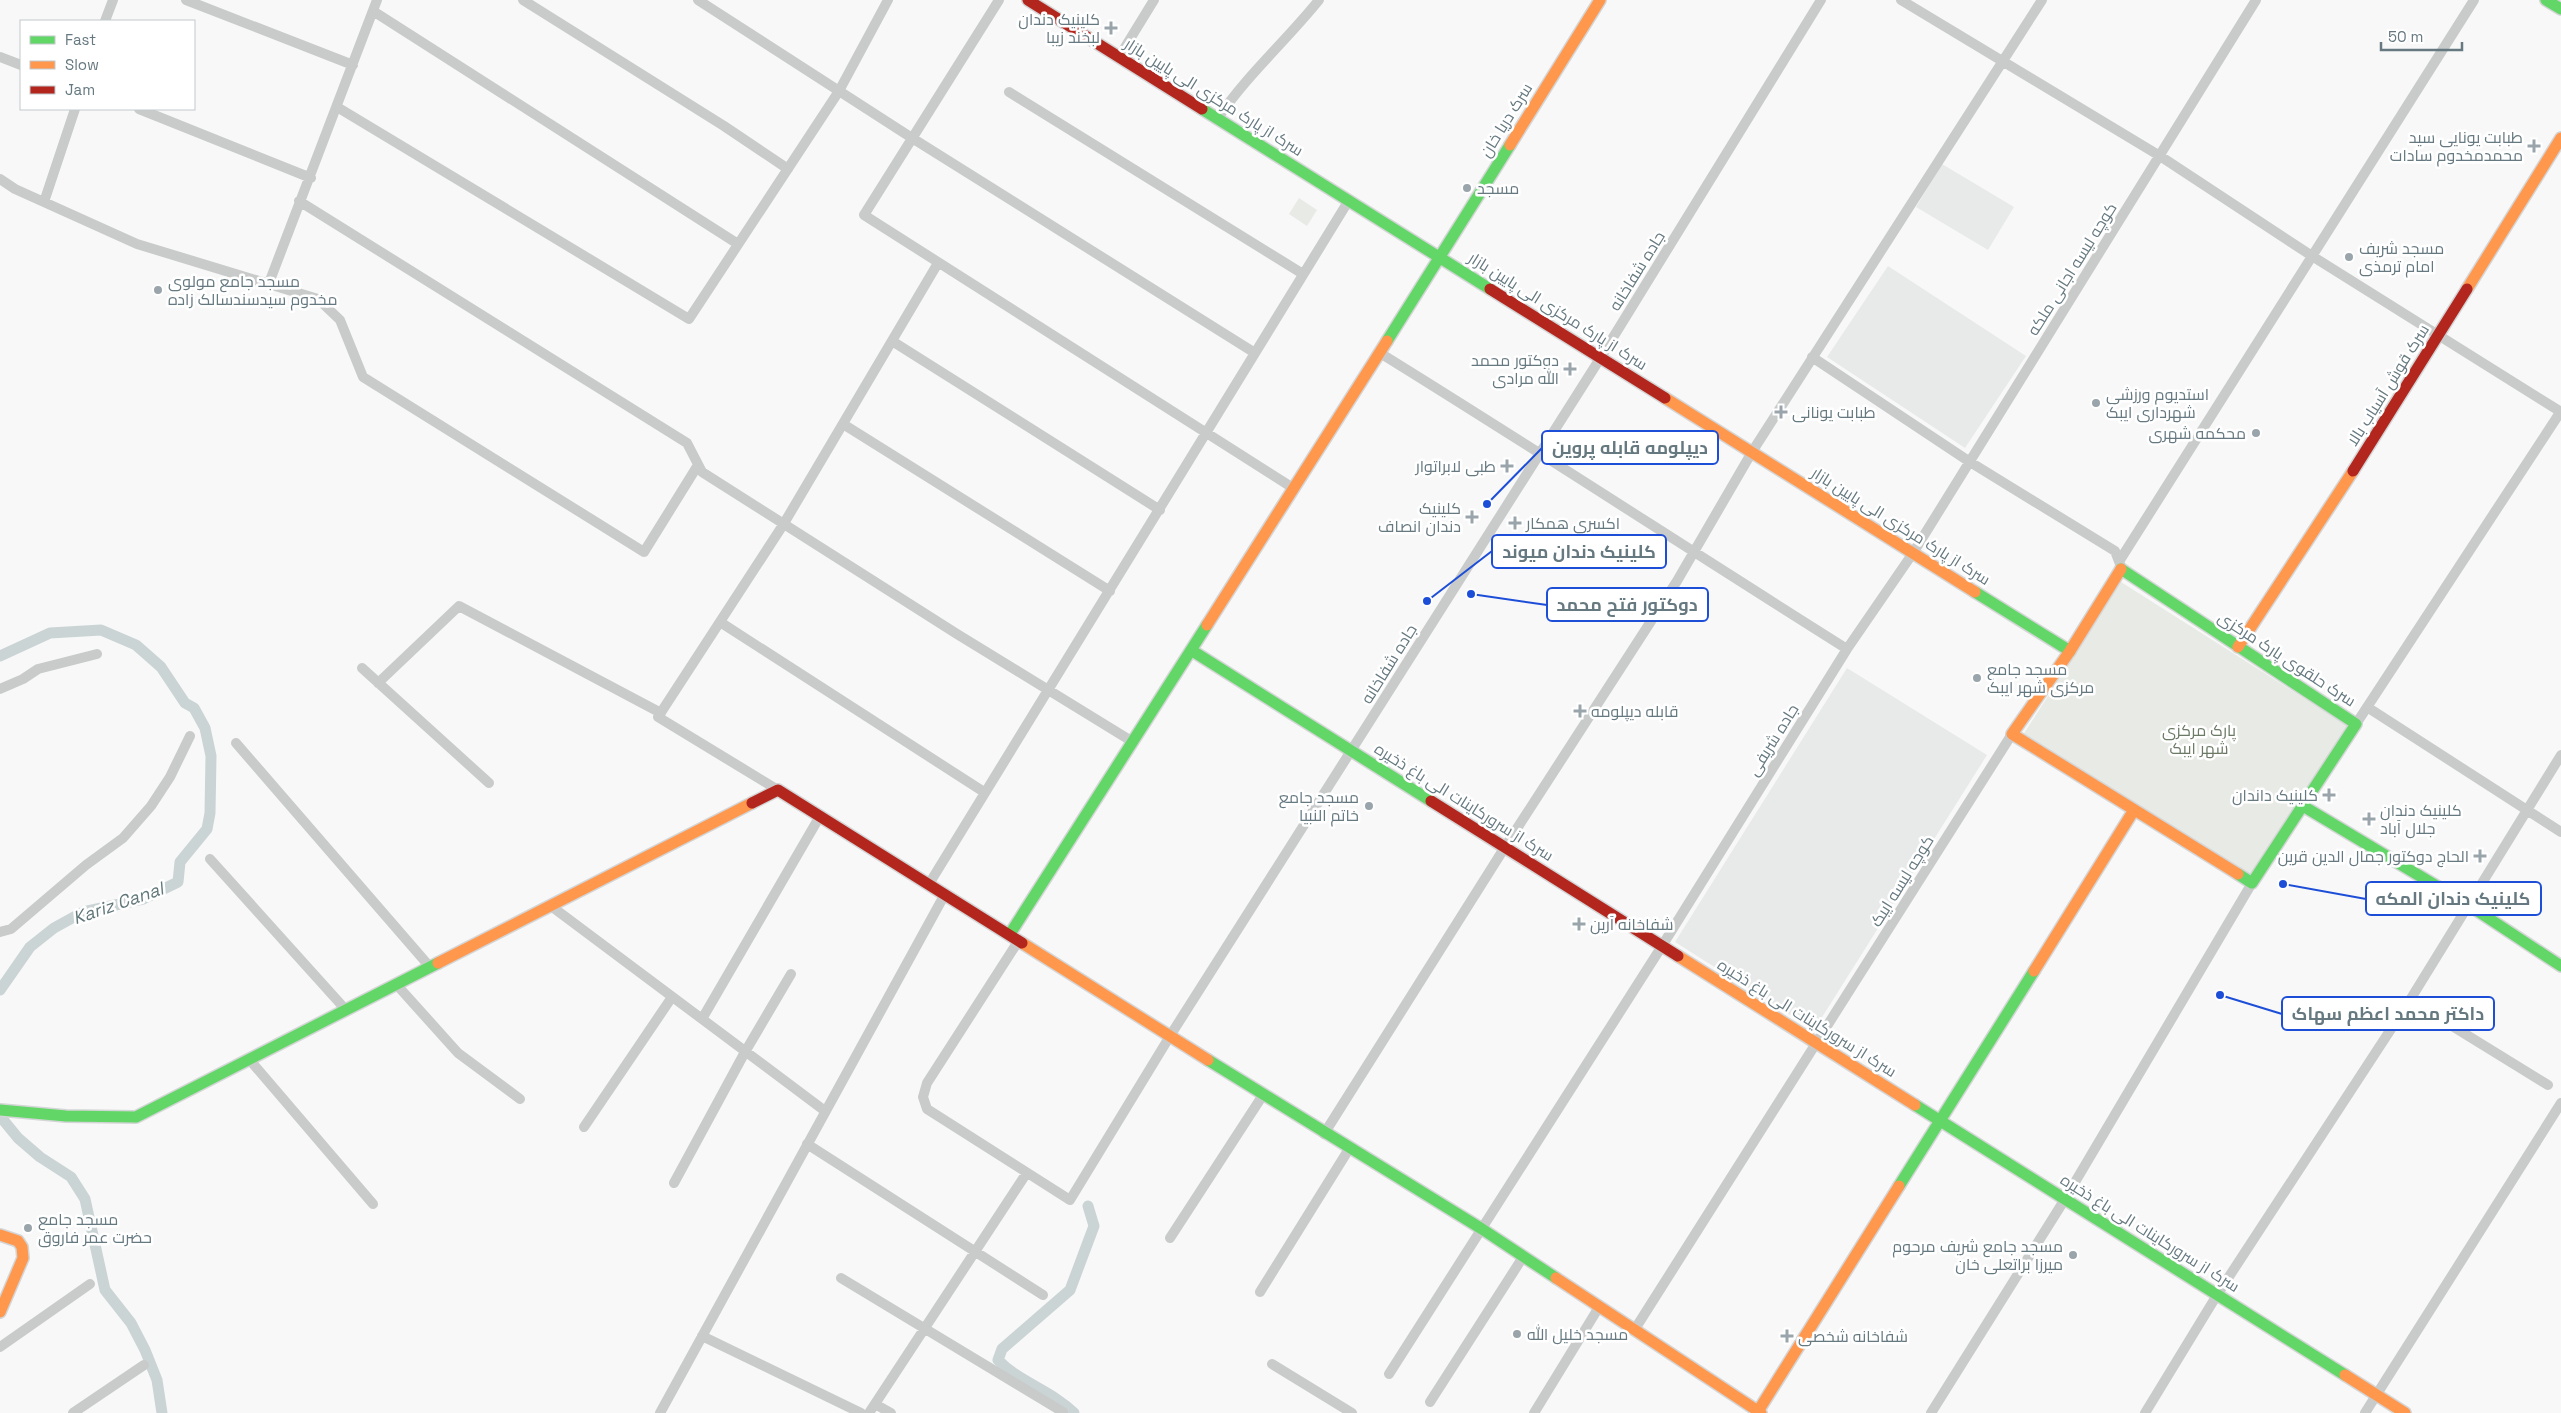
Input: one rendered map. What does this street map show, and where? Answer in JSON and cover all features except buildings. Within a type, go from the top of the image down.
[{"type":"street","points":[[106,20],[113,0]]},
{"type":"street","points":[[186,0],[353,65]]},
{"type":"street","points":[[269,283],[299,201],[311,178],[377,0]]},
{"type":"street","points":[[522,0],[724,126],[788,169]]},
{"type":"street","points":[[698,0],[912,138],[1255,353]]},
{"type":"street","points":[[337,107],[689,319],[839,91],[888,0]]},
{"type":"street","points":[[999,0],[864,215],[1293,488]]},
{"type":"street","points":[[1119,57],[1154,0]]},
{"type":"street","points":[[1218,118],[1234,94],[1294,31],[1319,0]]},
{"type":"street","name":"سرک دریا خان","points":[[1015,937],[1133,742],[1380,353],[1600,0]]},
{"type":"street","name":"جاده شفاخانه","points":[[1026,1174],[1066,1200],[1073,1199],[1170,1036],[1601,358],[1821,0]]},
{"type":"street","points":[[1901,0],[2160,156],[2437,336],[2561,412],[2356,724]]},
{"type":"street","points":[[1324,1134],[1693,553],[1752,452],[1812,357],[2042,0]]},
{"type":"street","name":"کوچه لیسه اجانی ملکه","points":[[1913,553],[2256,0]]},
{"type":"street","points":[[1931,1413],[2065,1199],[2252,883],[2012,734],[2070,651],[2120,565],[2474,0]]},
{"type":"street","points":[[2546,0],[2561,9]]},
{"type":"street","name":"سرک از پارک مرکزی الی پایین بازار","points":[[1031,1],[2070,651]]},
{"type":"street","points":[[373,12],[738,244]]},
{"type":"street","points":[[0,58],[20,65]]},
{"type":"street","points":[[1009,92],[1303,274]]},
{"type":"street","points":[[44,202],[75,110]]},
{"type":"street","points":[[141,110],[311,178]]},
{"type":"street","name":"سرک قوش آسیاب بالا","points":[[2238,646],[2437,336],[2561,138]]},
{"type":"street","points":[[0,179],[44,202],[137,244],[318,299],[340,320],[363,378],[644,552],[698,465]]},
{"type":"street","points":[[929,884],[1349,200]]},
{"type":"street","points":[[299,201],[687,443],[702,472],[783,525],[1133,742]]},
{"type":"street","points":[[938,263],[783,525],[658,717],[1015,937],[1324,1134],[1482,1230],[1759,1412],[2134,810]]},
{"type":"street","points":[[892,342],[1160,510]]},
{"type":"street","points":[[1380,353],[1541,452],[1693,553],[1847,649]]},
{"type":"street","points":[[1812,357],[1970,462],[2115,551],[2120,565]]},
{"type":"street","points":[[843,424],[1110,591]]},
{"type":"street","name":"جاده شریفی","points":[[1389,1374],[1662,946],[1847,649],[1913,553]]},
{"type":"street","name":"سرک حلقوی پارک مرکزی","points":[[2120,565],[2356,724],[2252,883]]},
{"type":"street","points":[[378,683],[459,606],[661,713]]},
{"type":"street","points":[[720,622],[984,792]]},
{"type":"street","name":"سرک از سرورکاینات الی باغ ذخیره","points":[[1191,650],[2406,1413]]},
{"type":"street","points":[[0,689],[23,680],[38,669],[98,654]]},
{"type":"street","points":[[362,668],[489,782]]},
{"type":"street","points":[[2367,707],[2561,832]]},
{"type":"street","name":"کوچه لیسه ایبک","points":[[1635,1329],[1818,1044],[2012,734]]},
{"type":"street","points":[[0,932],[11,929],[86,865],[123,838],[150,806],[170,778],[190,736]]},
{"type":"street","points":[[236,743],[430,967]]},
{"type":"street","points":[[2145,1413],[2217,1295],[2470,906],[2561,755]]},
{"type":"street","points":[[0,1110],[66,1116],[136,1117],[778,790]]},
{"type":"street","points":[[2303,806],[2470,906],[2561,966]]},
{"type":"street","points":[[702,1019],[820,816]]},
{"type":"street","points":[[210,860],[346,1010]]},
{"type":"street","points":[[660,1413],[945,894]]},
{"type":"street","points":[[551,906],[825,1112]]},
{"type":"street","points":[[892,1413],[872,1409],[923,1328],[1026,1174],[927,1110],[923,1097],[926,1083],[1015,937]]},
{"type":"street","points":[[674,1182],[745,1052],[791,974]]},
{"type":"street","points":[[396,984],[458,1053],[520,1099]]},
{"type":"street","points":[[584,1127],[672,997]]},
{"type":"street","points":[[2410,1000],[2548,1085]]},
{"type":"street","points":[[248,1060],[373,1204]]},
{"type":"street","points":[[1170,1238],[1263,1095]]},
{"type":"street","points":[[2365,1413],[2561,1103]]},
{"type":"street","points":[[807,1144],[1043,1295]]},
{"type":"street","points":[[1260,1292],[1349,1149]]},
{"type":"street","points":[[0,1234],[15,1238],[21,1242],[24,1249],[23,1258],[0,1312]]},
{"type":"street","points":[[1430,1402],[1524,1257]]},
{"type":"street","points":[[841,1278],[1063,1412]]},
{"type":"street","points":[[0,1347],[90,1284]]},
{"type":"street","points":[[1534,1413],[1600,1307]]},
{"type":"street","points":[[702,1336],[861,1413]]},
{"type":"street","points":[[73,1413],[144,1364]]},
{"type":"street","points":[[1272,1364],[1352,1413]]},
{"type":"shaded area","points":[[1942,164],[2014,207],[1988,250],[1916,207]]},
{"type":"shaded area","points":[[1888,266],[2026,356],[1965,448],[1827,357]]},
{"type":"shaded area","points":[[1847,668],[1987,755],[1814,1030],[1675,942]]},
{"type":"green space","points":[[1299,198],[1317,210],[1307,226],[1289,214]]},
{"type":"green space","name":"پارک مرکزی شهر ایبک","points":[[2121,582],[2348,726],[2250,879],[2023,735]]},
{"type":"waterway","name":"Kariz Canal","points":[[0,656],[50,633],[101,630],[136,645],[161,667],[185,703],[194,708],[205,728],[211,756],[210,813],[207,829],[180,862],[178,882],[143,899],[83,912],[54,928],[30,947],[0,990]]},
{"type":"waterway","name":"Kariz Canal","points":[[0,1116],[18,1138],[40,1157],[71,1177],[85,1199],[105,1290],[131,1323],[145,1350],[157,1380],[162,1413]]},
{"type":"waterway","points":[[1074,1413],[1056,1399],[1006,1368],[998,1360],[1002,1349],[1070,1290],[1094,1226],[1088,1206]]},
{"type":"traffic: fast","points":[[2546,0],[2561,9]]},
{"type":"traffic: fast","points":[[1202,109],[1490,289]]},
{"type":"traffic: fast","points":[[1387,341],[1510,145]]},
{"type":"traffic: fast","points":[[2121,569],[2356,724],[2252,883],[2238,874]]},
{"type":"traffic: fast","points":[[1975,592],[2070,651]]},
{"type":"traffic: fast","points":[[1010,934],[1207,625]]},
{"type":"traffic: fast","points":[[1191,650],[1431,801]]},
{"type":"traffic: fast","points":[[2303,806],[2470,906],[2561,966]]},
{"type":"traffic: fast","points":[[0,1110],[66,1116],[136,1117],[438,963]]},
{"type":"traffic: fast","points":[[1899,1186],[2034,971]]},
{"type":"traffic: fast","points":[[1208,1060],[1482,1229],[1556,1278]]},
{"type":"traffic: fast","points":[[1915,1105],[2345,1375]]},
{"type":"traffic: slow","points":[[1510,145],[1600,0]]},
{"type":"traffic: slow","points":[[2467,289],[2561,138]]},
{"type":"traffic: slow","points":[[1207,625],[1387,341]]},
{"type":"traffic: slow","points":[[1665,398],[1975,592]]},
{"type":"traffic: slow","points":[[2238,647],[2353,471]]},
{"type":"traffic: slow","points":[[2121,569],[2070,651],[2012,734],[2238,874]]},
{"type":"traffic: slow","points":[[438,963],[752,803]]},
{"type":"traffic: slow","points":[[2034,971],[2134,810]]},
{"type":"traffic: slow","points":[[1022,943],[1208,1060]]},
{"type":"traffic: slow","points":[[1678,956],[1915,1105]]},
{"type":"traffic: slow","points":[[1757,1413],[1899,1186]]},
{"type":"traffic: slow","points":[[0,1235],[18,1241],[22,1247],[23,1258],[0,1312]]},
{"type":"traffic: slow","points":[[1556,1278],[1761,1413]]},
{"type":"traffic: slow","points":[[2345,1375],[2405,1413]]},
{"type":"traffic: jam","points":[[1028,0],[1202,109]]},
{"type":"traffic: jam","points":[[1490,289],[1665,398]]},
{"type":"traffic: jam","points":[[2353,471],[2467,289]]},
{"type":"traffic: jam","points":[[752,803],[778,790],[1022,943]]},
{"type":"traffic: jam","points":[[1431,801],[1678,956]]},
{"type":"place","name":"کلینیک دندان لبخند زیبا","points":[[1111,28]]},
{"type":"place","name":"طبابت یونایی سید محمدمخدوم سادات","points":[[2534,146]]},
{"type":"place","name":"مسجد","points":[[1467,188]]},
{"type":"place","name":"مسجد شریف امام ترمذی","points":[[2349,257]]},
{"type":"place","name":"مسجد جامع مولوی مخدوم سیدسندسالک زاده","points":[[158,290]]},
{"type":"place","name":"دوکتور محمد الله مرادی","points":[[1570,369]]},
{"type":"place","name":"استدیوم ورزشی شهرداری ایبک","points":[[2096,403]]},
{"type":"place","name":"طبابت یونانی","points":[[1781,412]]},
{"type":"place","name":"محکمه شهری","points":[[2256,433]]},
{"type":"place","name":"طبی لابراتوار","points":[[1507,466]]},
{"type":"place","name":"دیپلومه قابله پروین","points":[[1487,504]]},
{"type":"place","name":"کلینیک دندان انصاف","points":[[1472,517]]},
{"type":"place","name":"اکسری همکار","points":[[1515,523]]},
{"type":"place","name":"دوکتور فتح محمد","points":[[1471,594]]},
{"type":"place","name":"کلینیک دندان میوند","points":[[1427,601]]},
{"type":"place","name":"مسجد جامع مرکزی شهر ایبک","points":[[1977,678]]},
{"type":"place","name":"قابله دیپلومه","points":[[1580,711]]},
{"type":"place","name":"کلینیک داندان","points":[[2329,795]]},
{"type":"place","name":"مسجد جامع خاتم النبیا","points":[[1369,806]]},
{"type":"place","name":"کلینیک دندان جلال آباد","points":[[2369,819]]},
{"type":"place","name":"الحاج دوکتور جمال الدین قرین","points":[[2480,856]]},
{"type":"place","name":"کلینیک دندان المکه","points":[[2283,884]]},
{"type":"place","name":"شفاخانه آرین","points":[[1579,924]]},
{"type":"place","name":"داکتر محمد اعظم سهاک","points":[[2220,995]]},
{"type":"place","name":"مسجد جامع حضرت عمر فاروق","points":[[28,1228]]},
{"type":"place","name":"مسجد جامع شریف مرحوم میرزا براتعلی خان","points":[[2073,1255]]},
{"type":"place","name":"مسجد خلیل الله","points":[[1517,1334]]},
{"type":"place","name":"شفاخانه شخصی","points":[[1787,1336]]}]
